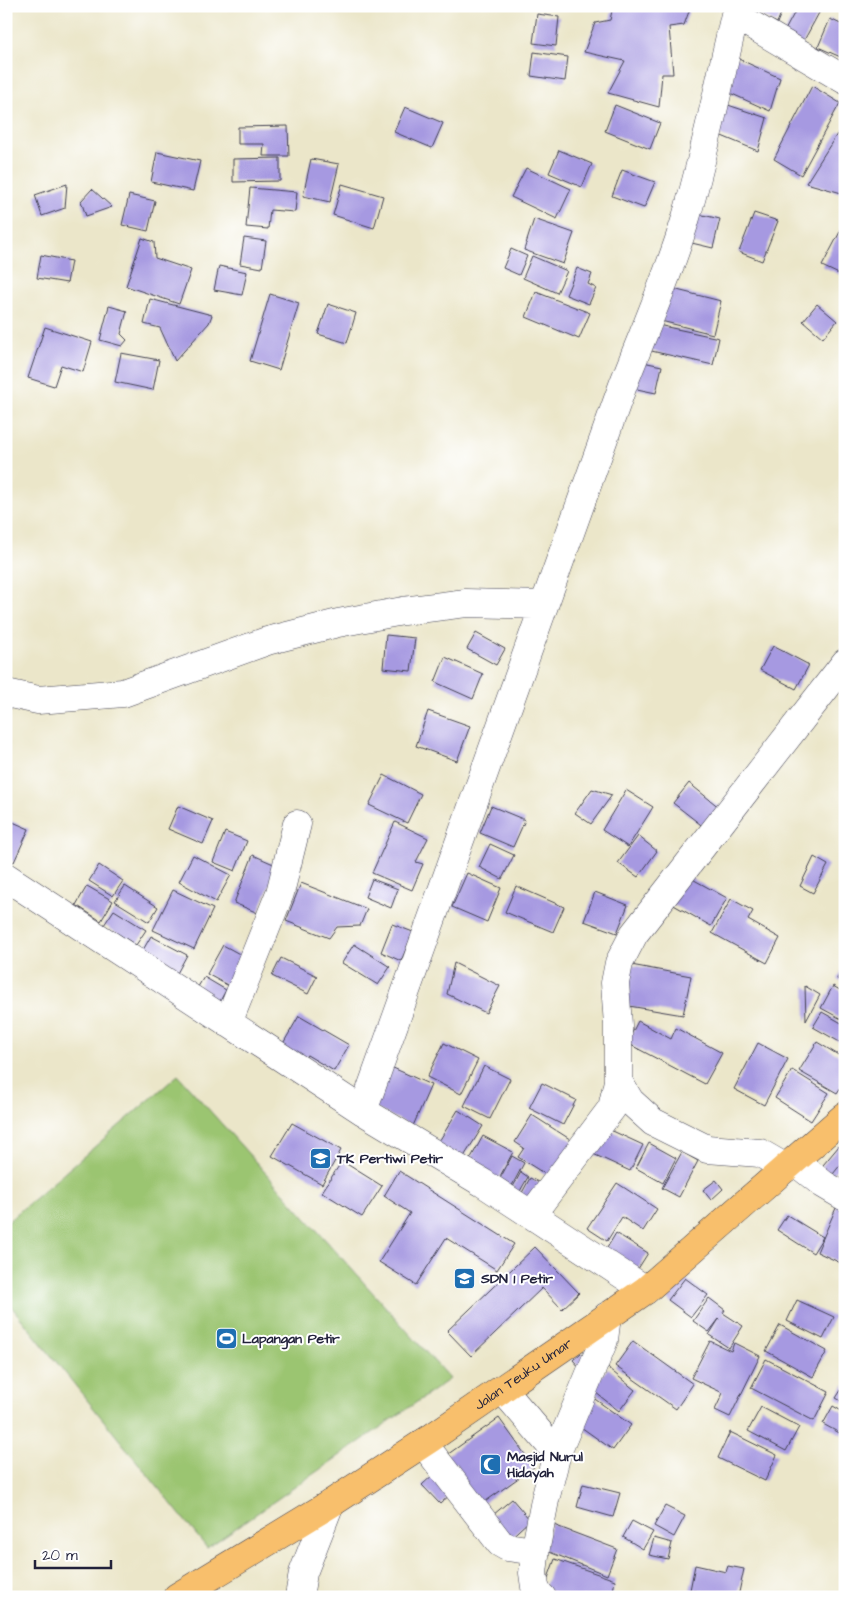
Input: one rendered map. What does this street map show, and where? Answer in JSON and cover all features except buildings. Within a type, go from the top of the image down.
[{"type":"main road","name":"Jalan Teuku Umar","points":[[178,1597],[330,1504],[423,1443],[646,1290],[845,1116]]},
{"type":"street","points":[[362,1111],[623,385],[685,222],[736,11],[845,80]]},
{"type":"street","points":[[6,693],[38,700],[123,693],[267,641],[338,623],[466,602],[544,605]]},
{"type":"street","points":[[532,1214],[612,1108],[618,1081],[618,1025],[615,983],[618,963],[625,949],[634,934],[840,679]]},
{"type":"street","points":[[228,1023],[280,893],[297,824]]},
{"type":"street","points":[[6,877],[362,1111],[532,1214],[646,1290]]},
{"type":"street","points":[[618,1081],[630,1101],[654,1122],[707,1149],[760,1153],[790,1165],[845,1197]]},
{"type":"street","points":[[542,1597],[539,1596],[535,1587],[533,1573],[544,1500],[557,1453],[604,1340],[607,1316]]},
{"type":"street","points":[[502,1390],[557,1453]]},
{"type":"street","points":[[423,1443],[500,1543],[508,1547],[535,1551]]},
{"type":"street","points":[[299,1597],[303,1573],[330,1504]]},
{"type":"green space","name":"Lapangan Petir","points":[[178,1075],[450,1379],[207,1548],[6,1300],[6,1223]]},
{"type":"place","name":"TK Pertiwi Petir","points":[[321,1159]]},
{"type":"place","name":"SDN 1 Petir","points":[[465,1279]]},
{"type":"place","name":"Lapangan Petir","points":[[226,1339]]},
{"type":"place","name":"Masjid Nurul Hidayah","points":[[491,1465]]}]
